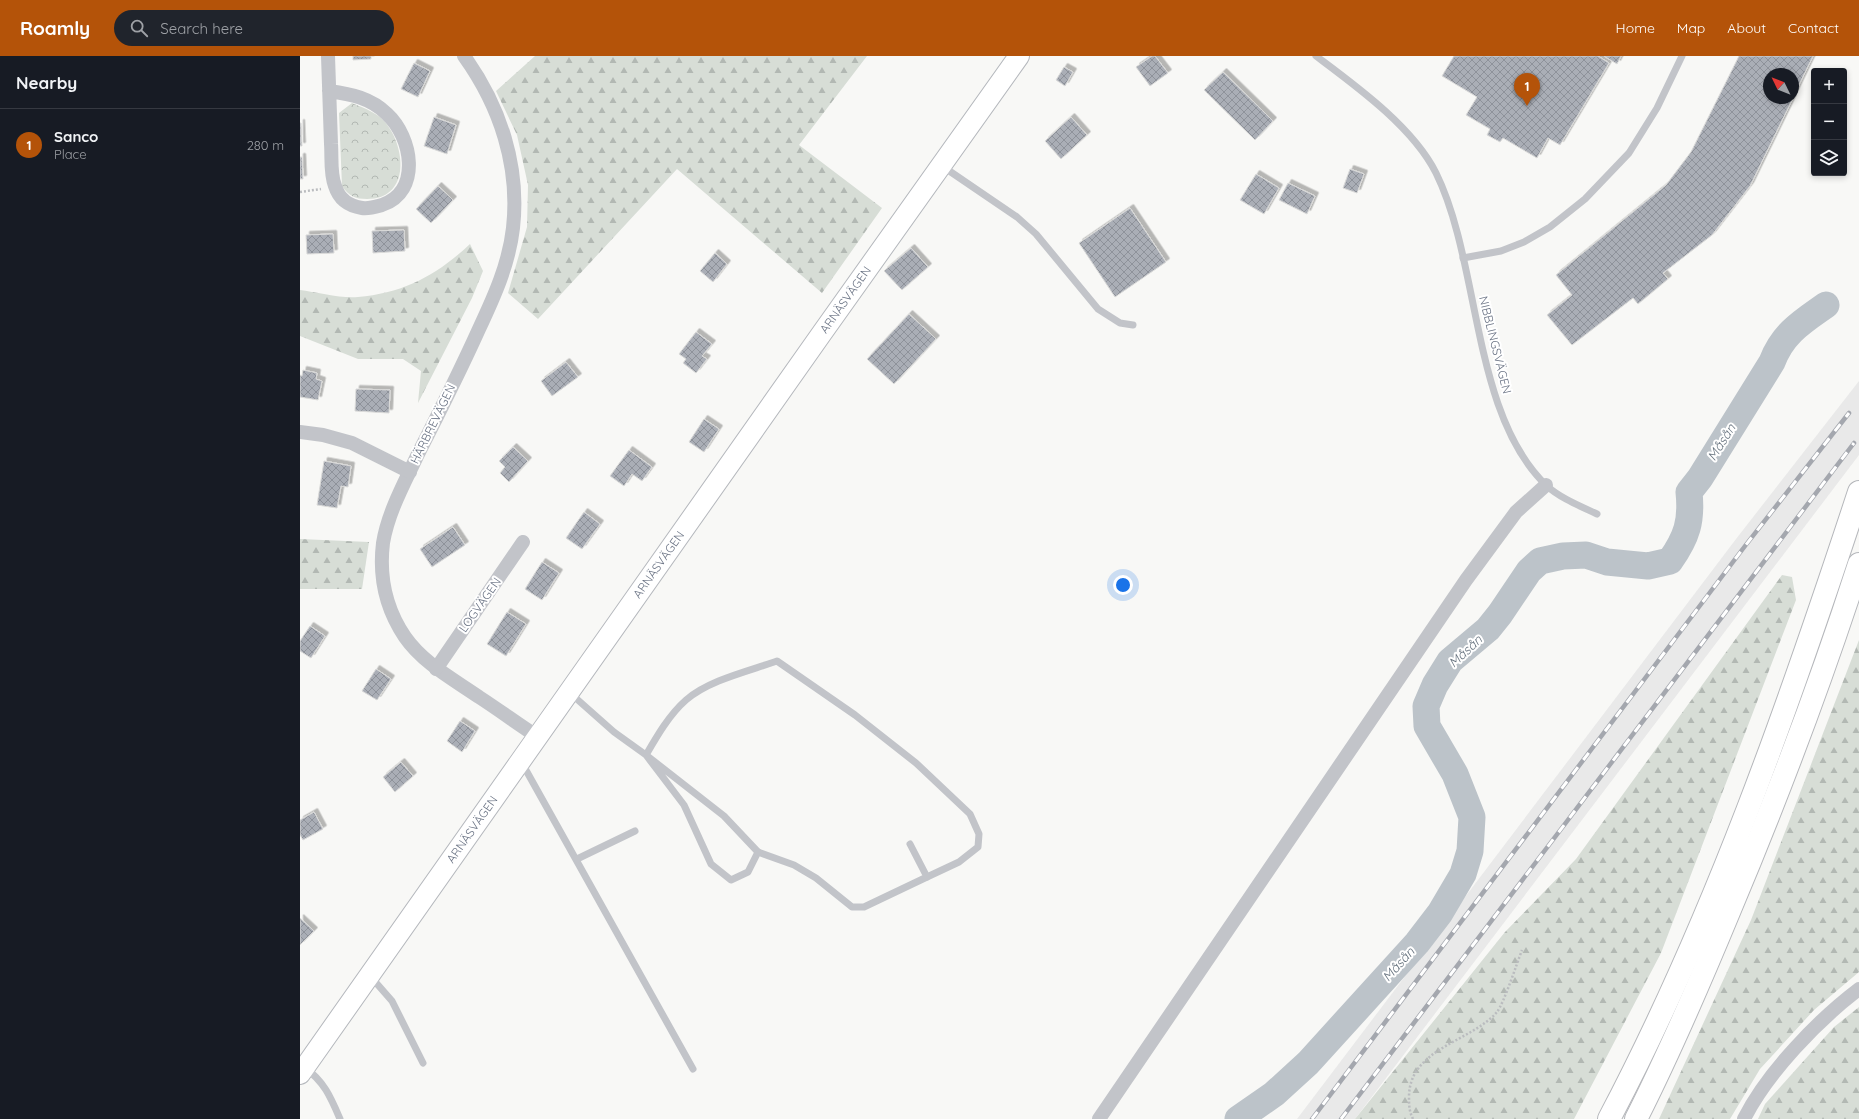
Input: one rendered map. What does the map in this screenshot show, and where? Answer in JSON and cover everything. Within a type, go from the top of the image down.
[{"type":"highway","points":[[1609,1119],[1652,1032],[1700,927],[1750,804],[1808,650],[1859,492]]},
{"type":"highway","points":[[1636,1119],[1676,1034],[1771,814],[1829,658],[1859,564]]},
{"type":"street","points":[[328,56],[329,91],[332,165],[335,187],[349,205],[367,209],[393,200],[402,191],[409,175],[410,162],[401,132],[397,125],[386,112],[360,96],[329,91]]},
{"type":"street","name":"HÄRBREVÄGEN","points":[[464,56],[478,75],[489,95],[505,138],[513,168],[513,228],[507,258],[497,289],[467,356],[410,472],[386,527],[382,566],[383,579],[386,599],[399,627],[411,645],[436,669],[538,737]]},
{"type":"street","name":"ARNÄSVÄGEN","points":[[302,1071],[1019,56]]},
{"type":"street","points":[[300,432],[323,435],[352,443],[410,472]]},
{"type":"street","points":[[1099,1119],[1466,580],[1516,512],[1546,485]]},
{"type":"street","name":"LOGVÄGEN","points":[[436,669],[523,542]]},
{"type":"street","points":[[1744,1119],[1766,1086],[1790,1056],[1818,1025],[1859,989]]},
{"type":"lane","name":"NIBBLINGSVÄGEN","points":[[1316,56],[1387,113],[1417,145],[1436,173],[1450,209],[1463,258],[1492,385],[1508,428],[1525,459],[1546,485],[1575,504],[1597,514]]},
{"type":"lane","points":[[1463,258],[1501,251],[1524,242],[1550,227],[1585,199],[1629,153],[1657,108],[1682,56]]},
{"type":"lane","points":[[941,166],[1017,217],[1036,234],[1098,309],[1120,323],[1133,325]]},
{"type":"lane","points":[[570,693],[614,732],[724,816],[758,852],[794,865],[816,878],[852,907],[864,907],[959,862],[978,847],[979,834],[970,814],[916,763],[855,715],[777,662],[720,680],[687,700],[664,725],[646,755]]},
{"type":"lane","points":[[646,755],[684,805],[711,864],[731,880],[748,872],[758,852]]},
{"type":"lane","points":[[521,761],[693,1069]]},
{"type":"lane","points":[[577,859],[635,831]]},
{"type":"lane","points":[[910,844],[926,877]]},
{"type":"lane","points":[[370,975],[392,1001],[423,1062]]},
{"type":"lane","points":[[302,1071],[322,1083],[330,1094],[340,1119]]},
{"type":"path","points":[[300,192],[335,187]]},
{"type":"path","points":[[1413,1119],[1409,1110],[1409,1084],[1421,1063],[1450,1043],[1480,1027],[1498,1011],[1522,950]]},
{"type":"shaded area","points":[[1859,381],[1859,455],[1355,1119],[1297,1119],[1736,539]]},
{"type":"green space","points":[[535,56],[867,56],[799,145],[882,208],[822,293],[677,169],[538,319],[508,293],[527,227],[528,185],[517,135],[496,91]]},
{"type":"green space","points":[[352,103],[381,118],[394,136],[398,148],[400,172],[397,182],[391,191],[381,197],[367,199],[356,198],[350,195],[342,186],[339,113]]},
{"type":"green space","points":[[470,244],[483,271],[472,298],[418,403],[421,371],[403,359],[358,359],[300,336],[300,290],[337,296],[358,297],[375,295],[405,287],[419,281],[445,265]]},
{"type":"green space","points":[[300,539],[369,542],[362,589],[300,589]]},
{"type":"green space","points":[[1782,575],[1792,577],[1796,600],[1661,953],[1574,1119],[1355,1119],[1505,932],[1576,859]]},
{"type":"green space","points":[[1859,640],[1859,972],[1814,1010],[1760,1069],[1730,1119],[1659,1119],[1751,920]]},
{"type":"green space","points":[[1859,1007],[1859,1119],[1758,1119],[1765,1104],[1834,1027]]},
{"type":"building","points":[[353,56],[371,56],[371,59],[353,60]]},
{"type":"building","points":[[1152,56],[1155,56],[1168,73],[1150,86],[1136,67]]},
{"type":"building","points":[[1454,56],[1598,56],[1609,63],[1560,145],[1548,138],[1537,158],[1503,138],[1500,142],[1487,135],[1490,129],[1466,115],[1477,97],[1442,76]]},
{"type":"building","points":[[1604,56],[1621,56],[1617,64]]},
{"type":"building","points":[[1739,56],[1813,56],[1799,85],[1799,68],[1763,68],[1763,104],[1790,104],[1750,186],[1712,235],[1663,273],[1668,279],[1638,304],[1633,298],[1572,345],[1547,315],[1572,295],[1556,275],[1666,185],[1691,152]]},
{"type":"building","points":[[414,63],[430,71],[418,97],[401,89]]},
{"type":"building","points":[[1064,67],[1073,72],[1065,86],[1056,80]]},
{"type":"building","points":[[1223,72],[1273,121],[1255,140],[1204,90]]},
{"type":"building","points":[[434,117],[456,125],[447,154],[424,146]]},
{"type":"building","points":[[1071,117],[1087,135],[1061,159],[1045,141]]},
{"type":"building","points":[[301,123],[302,146],[300,146]]},
{"type":"building","points":[[300,157],[302,157],[303,179],[300,179]]},
{"type":"building","points":[[1350,169],[1364,174],[1357,193],[1343,188]]},
{"type":"building","points":[[1256,174],[1279,188],[1264,214],[1240,200]]},
{"type":"building","points":[[1288,183],[1315,196],[1307,214],[1279,200]]},
{"type":"building","points":[[438,186],[453,200],[431,223],[416,209]]},
{"type":"building","points":[[1130,208],[1166,262],[1115,297],[1079,243]]},
{"type":"building","points":[[404,230],[405,251],[373,253],[372,231]]},
{"type":"building","points":[[333,234],[334,253],[307,254],[306,235]]},
{"type":"building","points":[[911,248],[928,267],[902,290],[884,271]]},
{"type":"building","points":[[715,253],[727,264],[713,282],[700,271]]},
{"type":"building","points":[[909,314],[936,339],[894,384],[867,359]]},
{"type":"building","points":[[696,332],[712,344],[702,356],[707,359],[696,373],[683,363],[686,359],[679,354]]},
{"type":"building","points":[[566,362],[578,377],[552,396],[541,381]]},
{"type":"building","points":[[303,370],[317,373],[316,379],[322,381],[318,400],[300,397],[300,375],[302,376]]},
{"type":"building","points":[[356,389],[390,390],[389,413],[355,411]]},
{"type":"building","points":[[704,419],[719,429],[704,452],[689,442]]},
{"type":"building","points":[[513,447],[528,461],[509,482],[500,473],[505,467],[499,461]]},
{"type":"building","points":[[629,450],[652,467],[642,481],[632,474],[624,486],[610,476]]},
{"type":"building","points":[[324,461],[351,466],[348,487],[341,486],[337,508],[317,505]]},
{"type":"building","points":[[584,512],[600,524],[582,549],[566,538]]},
{"type":"building","points":[[453,527],[465,545],[432,567],[420,549]]},
{"type":"building","points":[[542,562],[559,573],[542,600],[525,589]]},
{"type":"building","points":[[507,612],[526,624],[506,656],[487,644]]},
{"type":"building","points":[[310,626],[325,636],[311,658],[300,651],[300,641]]},
{"type":"building","points":[[376,669],[391,679],[377,700],[362,691]]},
{"type":"building","points":[[460,721],[475,731],[462,752],[447,741]]},
{"type":"building","points":[[401,762],[413,776],[395,792],[383,777]]},
{"type":"building","points":[[314,812],[323,829],[303,840],[300,835],[300,820]]},
{"type":"building","points":[[300,918],[314,931],[300,945]]},
{"type":"waterway","name":"Måsån","points":[[1238,1119],[1274,1094],[1308,1063],[1417,943],[1440,913],[1463,874],[1470,851],[1472,817],[1455,774],[1427,726],[1426,706],[1435,685],[1450,661],[1488,629],[1529,571],[1540,561],[1563,556],[1586,555],[1607,562],[1648,566],[1670,561],[1681,544],[1687,528],[1690,512],[1689,492],[1700,478],[1772,362],[1782,343],[1794,329],[1826,305]]},
{"type":"railway","points":[[1312,1119],[1745,546],[1849,413]]},
{"type":"railway","points":[[1341,1119],[1854,443]]},
{"type":"place","name":"Sanco","points":[[1527,106]]}]
